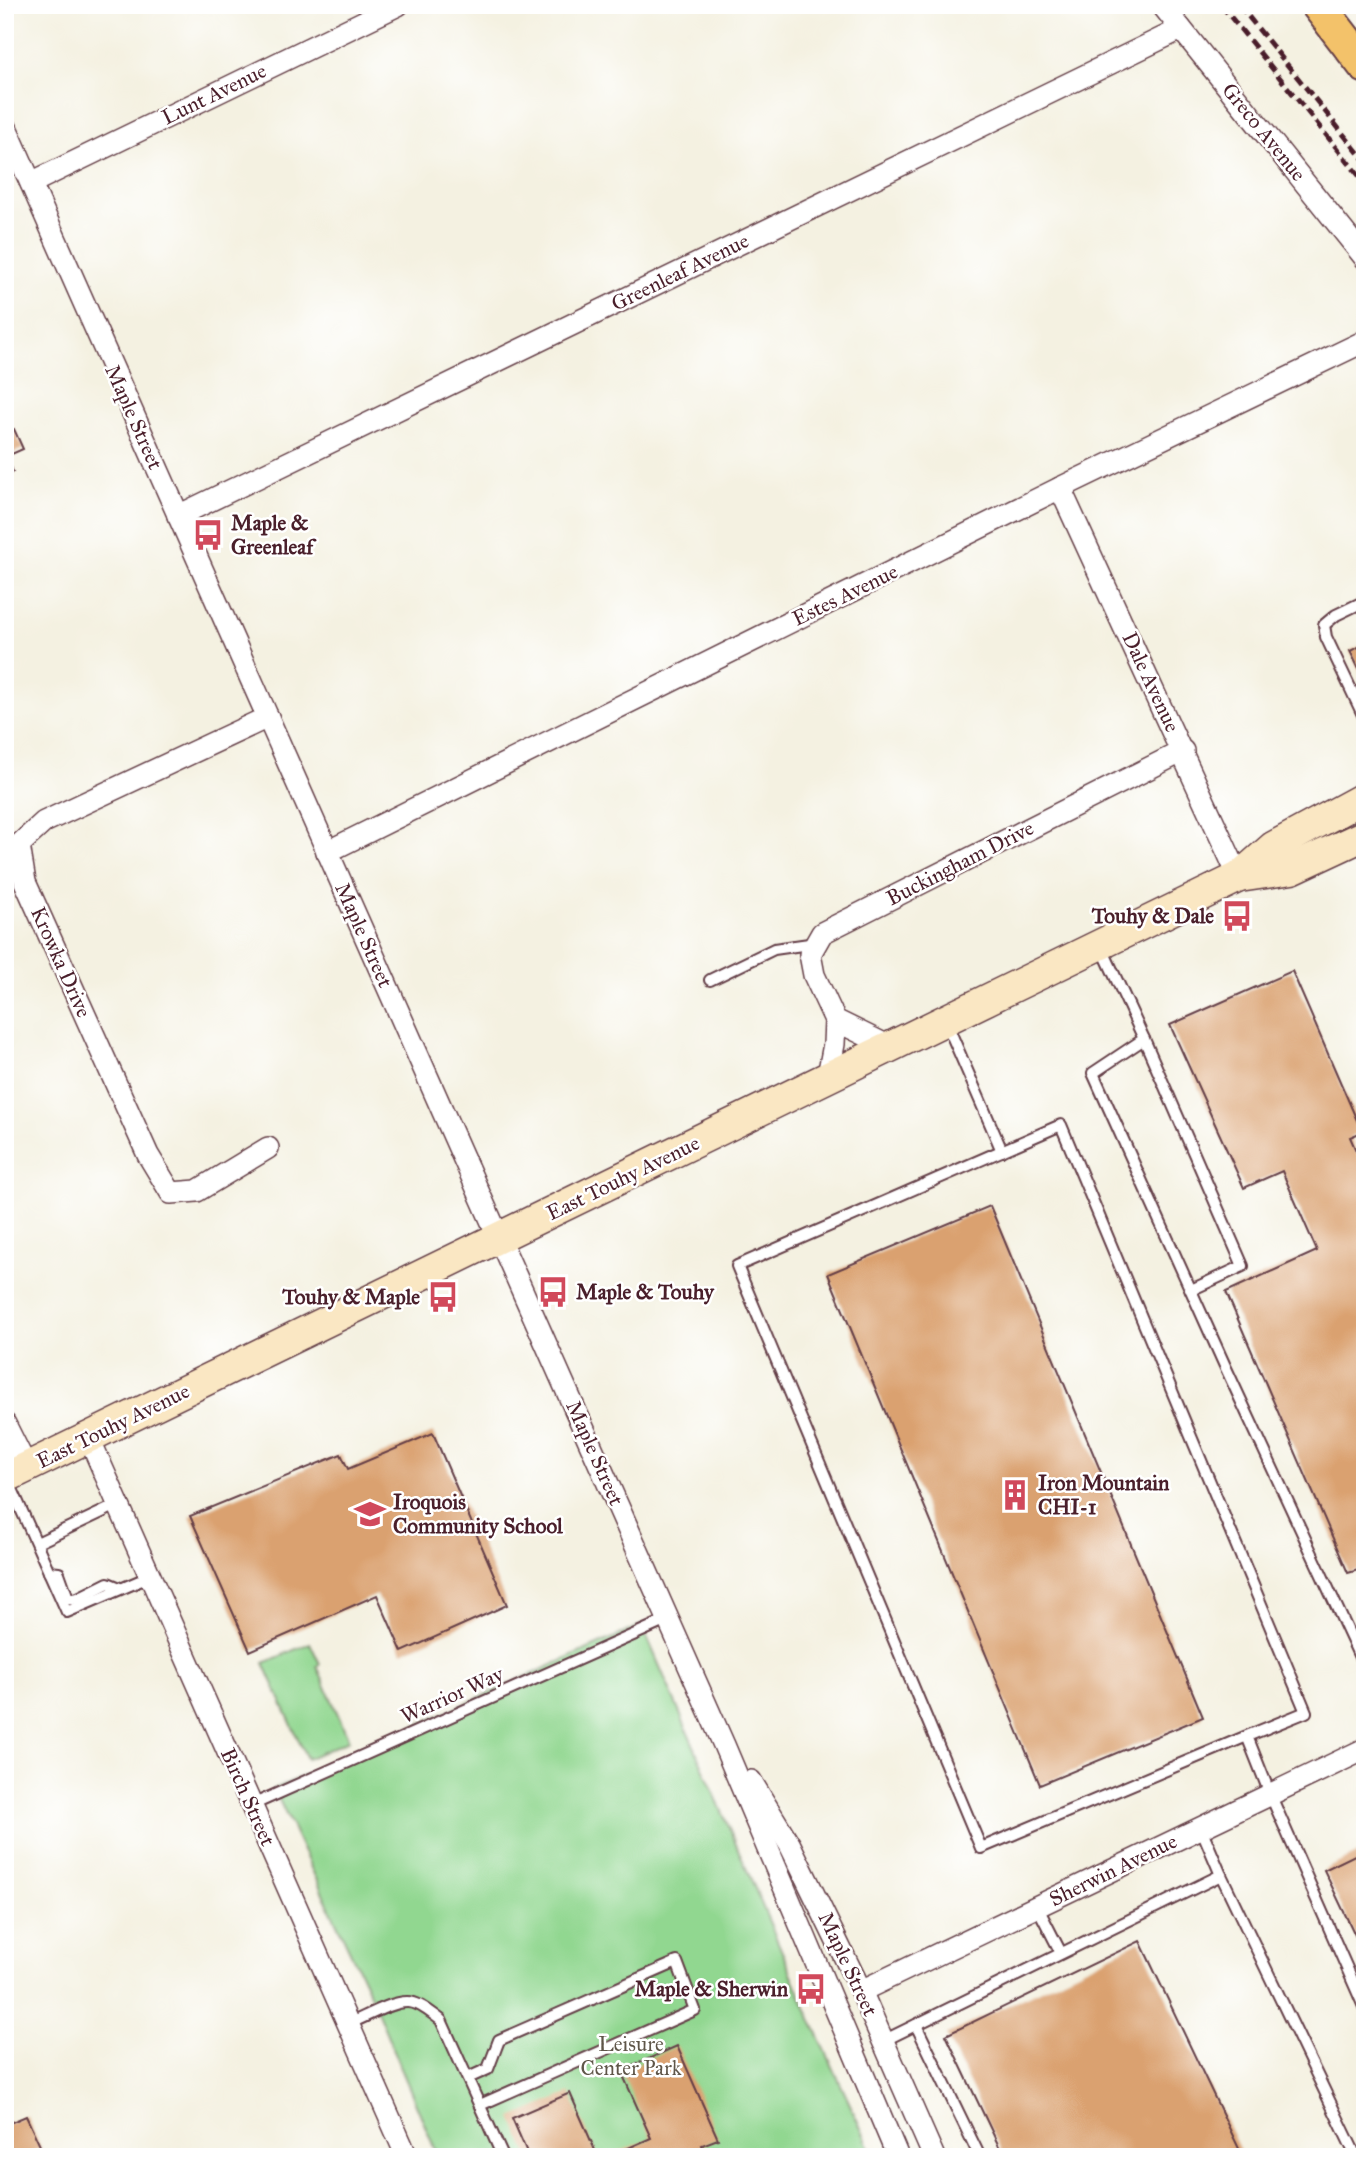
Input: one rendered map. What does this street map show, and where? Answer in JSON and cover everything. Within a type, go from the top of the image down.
[{"type":"main road","points":[[1318,5],[1365,66]]},
{"type":"main road","name":"East Touhy Avenue","points":[[13,1474],[1239,877],[1273,847],[1365,797]]},
{"type":"main road","name":"East Touhy Avenue","points":[[1239,877],[1292,869],[1365,835]]},
{"type":"street","name":"Lunt Avenue","points":[[31,183],[398,5]]},
{"type":"street","name":"Greco Avenue","points":[[1162,5],[1365,258]]},
{"type":"street","name":"Greenleaf Avenue","points":[[178,516],[1181,29]]},
{"type":"street","name":"Maple Street","points":[[5,125],[669,1619],[898,2157]]},
{"type":"street","name":"Estes Avenue","points":[[327,852],[1060,488],[1365,341]]},
{"type":"street","name":"Dale Avenue","points":[[1060,488],[1239,877]]},
{"type":"street","name":"Krowka Drive","points":[[268,717],[44,822],[19,845],[25,882],[148,1156],[172,1193],[197,1191],[268,1148]]},
{"type":"street","name":"Buckingham Drive","points":[[816,943],[822,933],[1183,751]]},
{"type":"street","points":[[816,943],[810,954],[814,975],[835,1020],[828,1076]]},
{"type":"street","points":[[835,1020],[888,1046]]},
{"type":"street","points":[[5,1424],[13,1474]]},
{"type":"street","name":"Birch Street","points":[[89,1438],[407,2157]]},
{"type":"street","name":"Maple Street","points":[[724,1745],[752,1783],[790,1844],[862,1991],[934,2157]]},
{"type":"street","name":"Sherwin Avenue","points":[[862,1991],[1365,1749]]},
{"type":"lane","points":[[1365,601],[1336,615],[1324,625],[1326,637],[1365,719]]},
{"type":"lane","points":[[710,980],[774,949],[816,943]]},
{"type":"lane","points":[[1100,944],[1243,1266],[1191,1290]]},
{"type":"lane","points":[[944,1019],[1002,1151]]},
{"type":"lane","points":[[1144,1039],[1093,1073],[1365,1668]]},
{"type":"lane","points":[[1061,1125],[1306,1712],[1247,1736],[981,1848],[737,1266],[1061,1125]]},
{"type":"lane","points":[[13,1474],[37,1543],[67,1612],[150,1577]]},
{"type":"lane","points":[[37,1543],[119,1504]]},
{"type":"lane","name":"Warrior Way","points":[[252,1805],[669,1619]]},
{"type":"lane","points":[[1247,1736],[1365,2009]]},
{"type":"lane","points":[[1200,1828],[1353,2150]]},
{"type":"lane","points":[[883,2041],[1221,1875]]},
{"type":"lane","points":[[1037,1906],[1060,1953]]},
{"type":"lane","points":[[468,2078],[488,2069],[499,2040],[677,1962],[695,2010],[480,2105]]},
{"type":"lane","points":[[348,2024],[408,2002],[425,2008],[441,2020],[503,2157]]},
{"type":"lane","points":[[916,2025],[980,2157]]},
{"type":"green space","name":"Leisure Center Park","points":[[642,1625],[807,2010],[874,2157],[438,2157],[371,1996],[274,1789]]},
{"type":"green space","points":[[310,1643],[349,1740],[307,1759],[264,1663]]},
{"type":"building","points":[[5,427],[7,432],[14,429],[23,449],[7,456],[13,472],[5,475]]},
{"type":"building","points":[[1365,644],[1365,681],[1350,651]]},
{"type":"building","points":[[1292,971],[1362,1132],[1350,1137],[1365,1171],[1365,1568],[1348,1573],[1226,1292],[1317,1251],[1282,1171],[1244,1188],[1170,1025]]},
{"type":"building","name":"Iron Mountain CHI-1","points":[[990,1206],[1203,1717],[1040,1785],[828,1274]]},
{"type":"building","points":[[433,1433],[507,1605],[402,1652],[377,1595],[250,1651],[190,1516],[341,1454],[348,1469]]},
{"type":"building","points":[[1365,1850],[1365,1956],[1324,1870]]},
{"type":"building","points":[[1140,1941],[1243,2157],[1004,2157],[946,2035]]},
{"type":"building","points":[[677,2046],[718,2139],[702,2145],[707,2157],[608,2157],[651,2138],[621,2071]]},
{"type":"building","points":[[570,2093],[598,2157],[529,2157],[512,2118]]},
{"type":"building","points":[[26,2116],[41,2148],[21,2157],[5,2157],[5,2125]]},
{"type":"railway","points":[[1221,5],[1365,183]]},
{"type":"railway","points":[[1239,5],[1365,161]]},
{"type":"place","name":"Maple & Greenleaf","points":[[208,535]]},
{"type":"place","name":"Touhy & Dale","points":[[1237,916]]},
{"type":"place","name":"Maple & Touhy","points":[[553,1292]]},
{"type":"place","name":"Touhy & Maple","points":[[443,1297]]},
{"type":"place","name":"Iron Mountain CHI-1","points":[[1015,1495]]},
{"type":"place","name":"Iroquois Community School","points":[[370,1514]]},
{"type":"place","name":"Maple & Sherwin","points":[[811,1989]]}]
